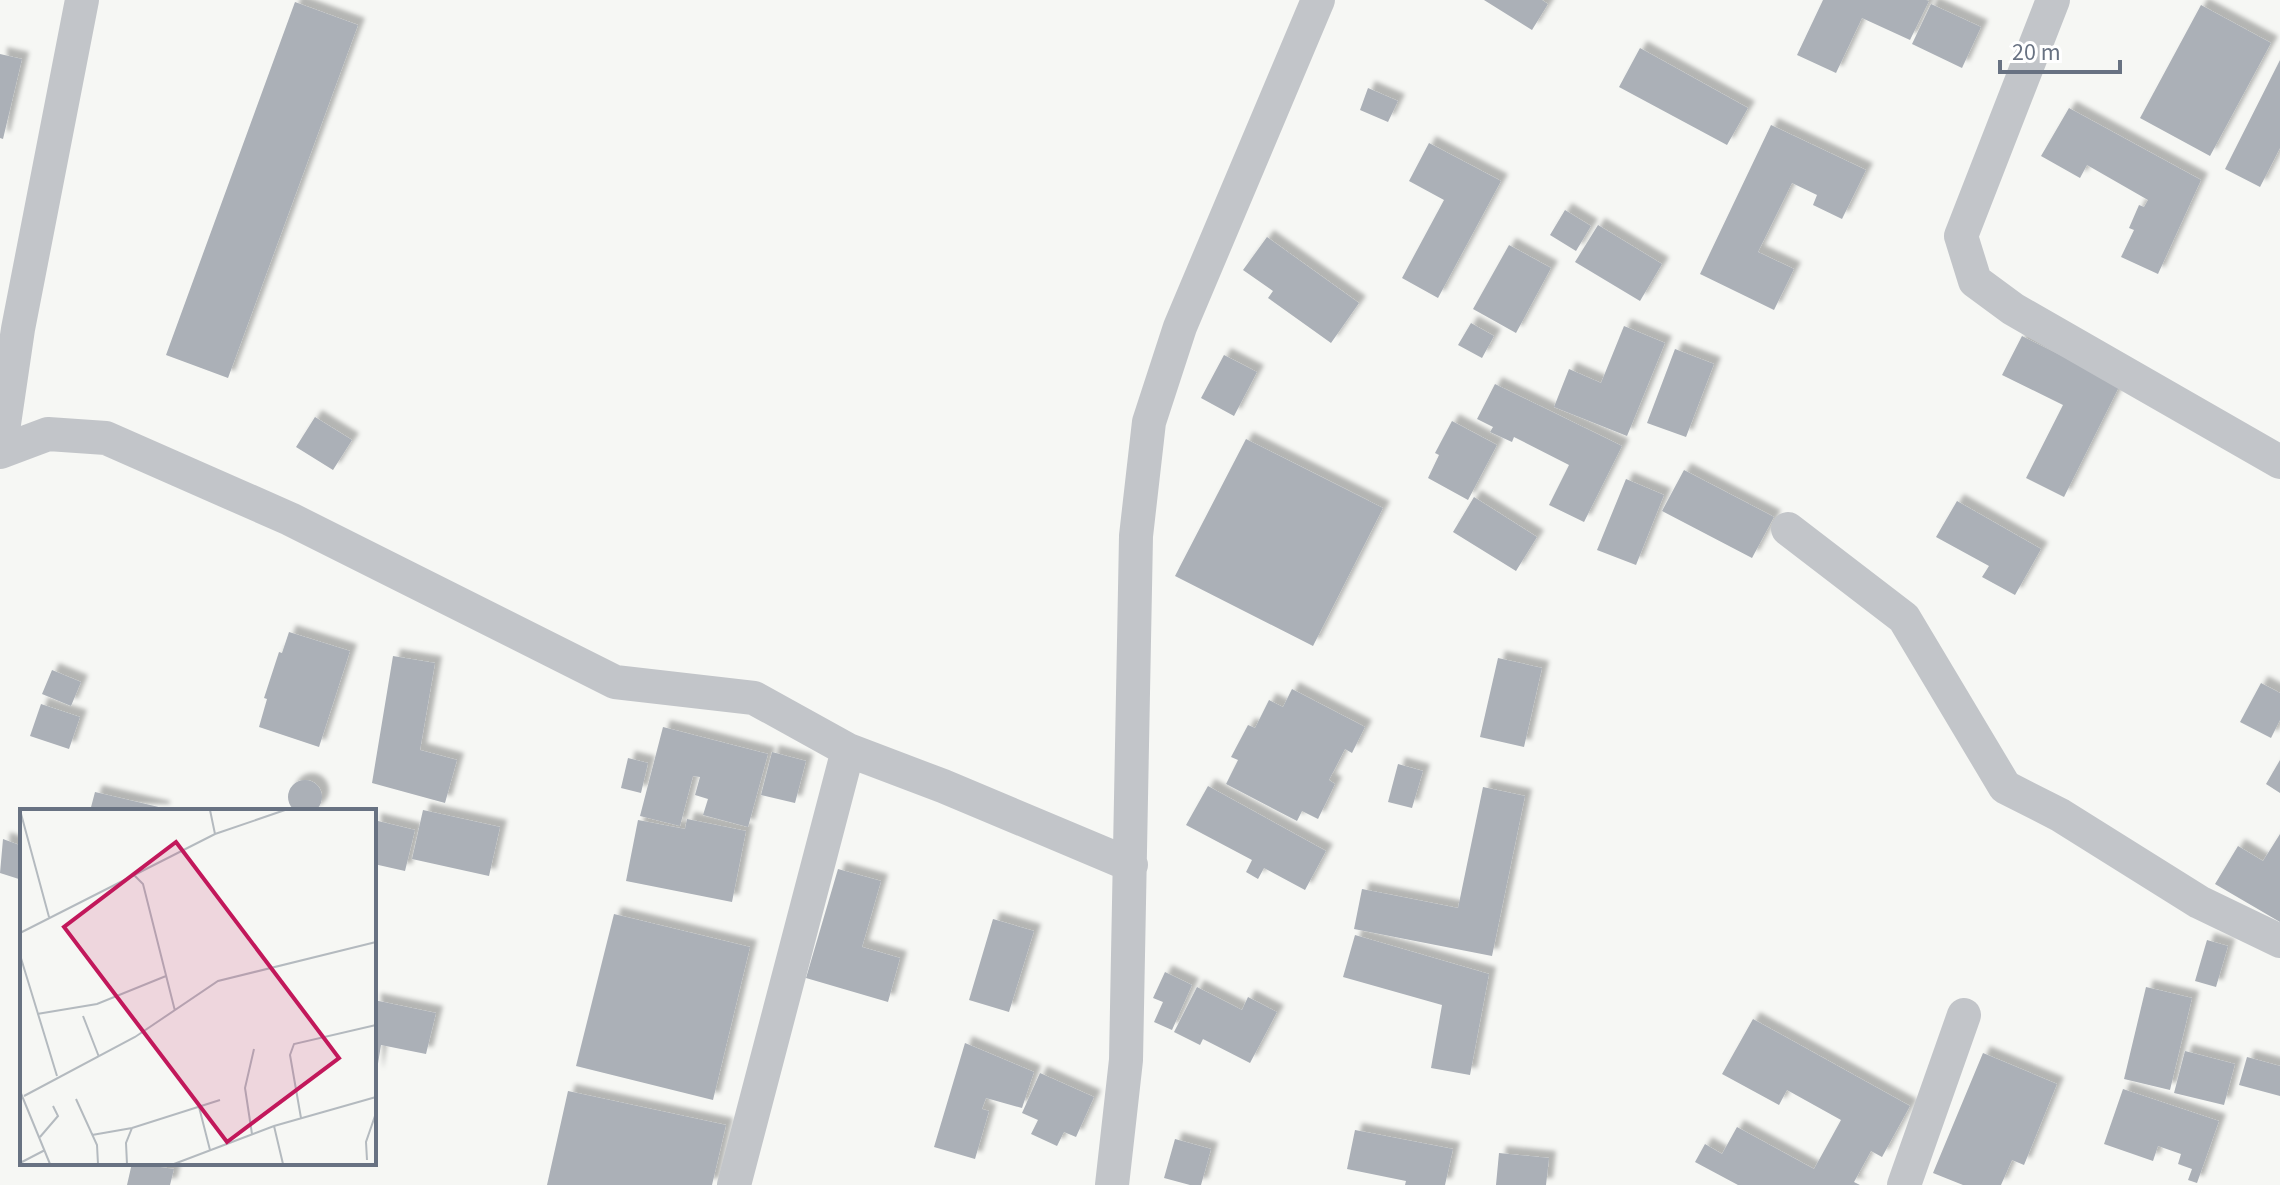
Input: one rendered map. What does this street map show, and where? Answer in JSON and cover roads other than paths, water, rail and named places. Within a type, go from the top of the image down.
[{"type":"street","points":[[82,0],[18,329],[0,452],[48,434],[106,438],[290,519],[615,682],[754,698],[848,750],[943,786],[1131,865]]},
{"type":"street","points":[[1112,1185],[1126,1060],[1136,536],[1149,422],[1180,327],[1318,0]]},
{"type":"street","points":[[2053,0],[1961,236],[1975,281],[2013,309],[2280,462]]},
{"type":"street","points":[[1788,529],[1904,618],[2005,787],[2060,815],[2199,902],[2280,941]]},
{"type":"street","points":[[734,1185],[848,750]]},
{"type":"street","points":[[1904,1185],[1964,1015]]}]
